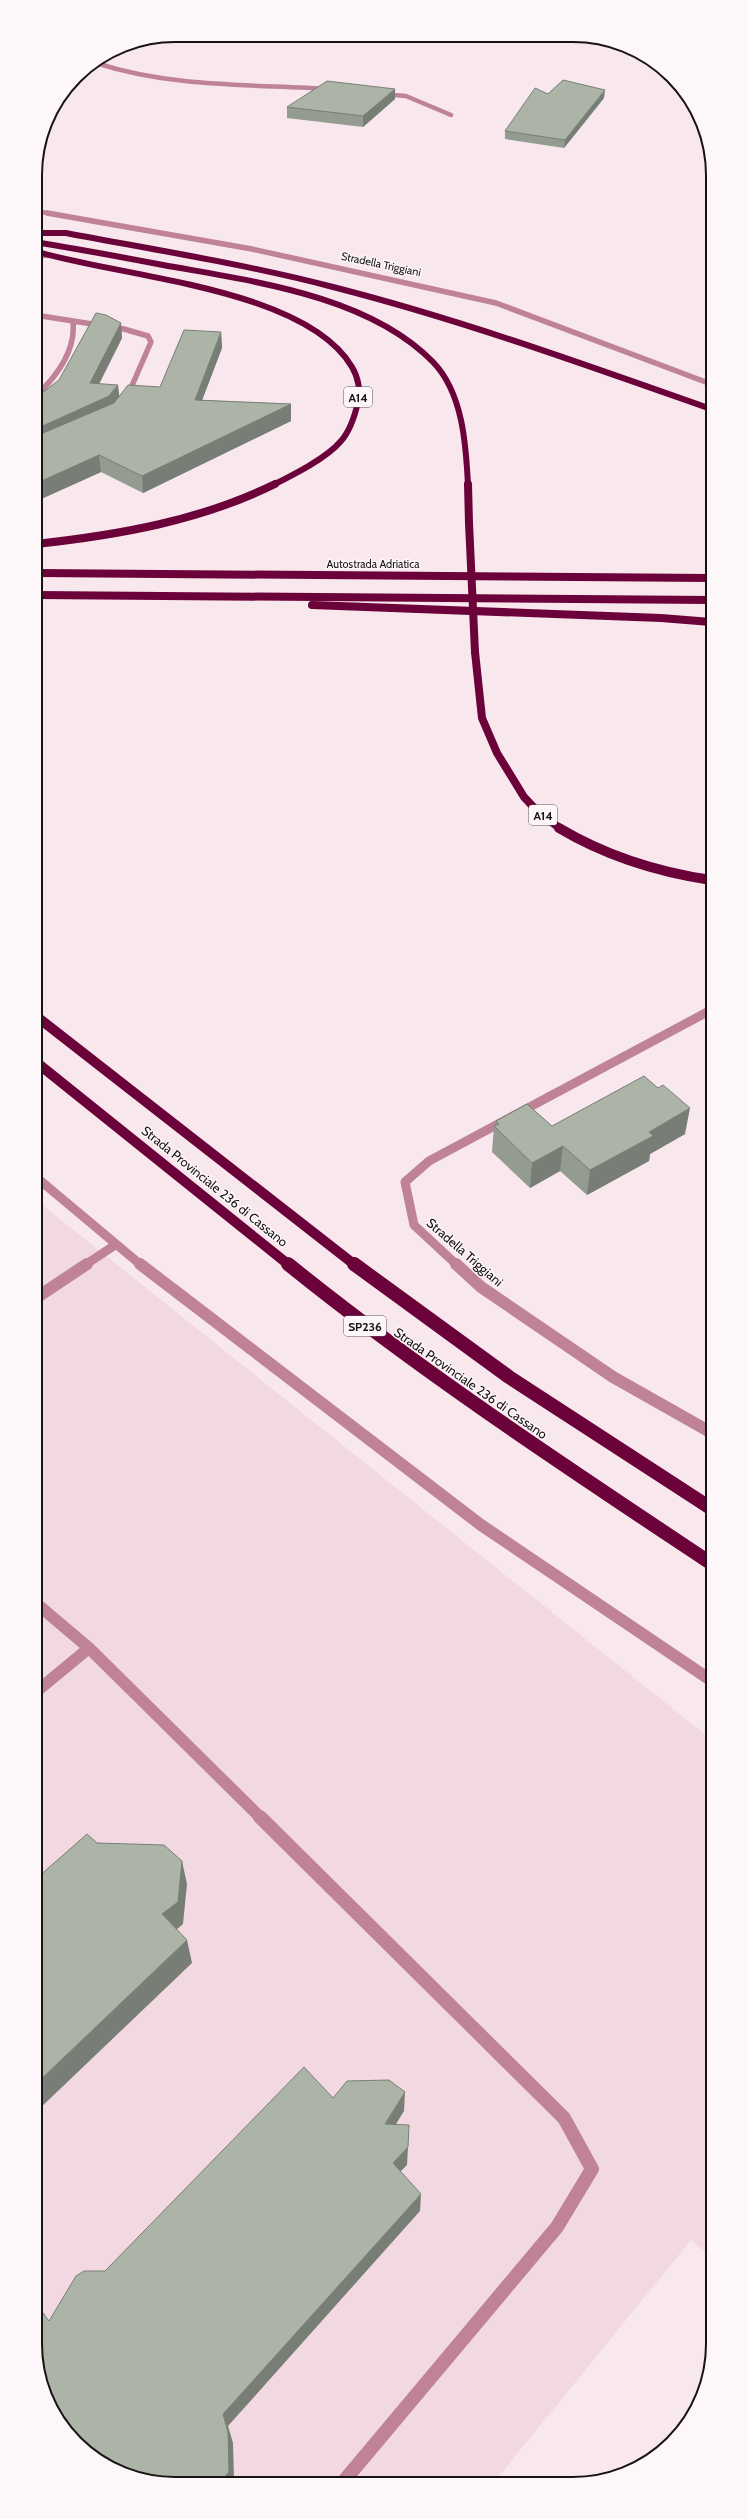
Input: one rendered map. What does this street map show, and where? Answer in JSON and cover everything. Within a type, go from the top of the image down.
[{"type":"highway","points":[[42,233],[66,233],[253,269],[369,296],[465,324],[706,407]]},
{"type":"highway","name":"A14","points":[[42,243],[237,279],[302,294],[344,307],[377,323],[412,345],[434,362],[456,401],[465,448],[475,652],[482,719],[501,763],[538,812],[568,832],[606,852],[645,867],[686,877],[706,879]]},
{"type":"highway","name":"A14","points":[[42,253],[150,276],[223,294],[296,321],[327,340],[349,361],[360,386],[358,405],[341,441],[303,470],[265,491],[223,506],[141,528],[42,543]]},
{"type":"highway","name":"Autostrada Adriatica","points":[[42,573],[706,578]]},
{"type":"highway","points":[[42,595],[661,618],[706,622]]},
{"type":"highway","points":[[57,596],[706,600]]},
{"type":"highway","name":"Strada Provinciale 236 di Cassano","points":[[42,1021],[377,1282],[509,1377],[706,1505]]},
{"type":"highway","name":"Strada Provinciale 236 di Cassano","points":[[42,1067],[360,1322],[493,1418],[706,1560]]},
{"type":"street","points":[[101,64],[161,80],[226,86],[281,85],[338,89]]},
{"type":"street","points":[[374,93],[406,96],[451,115]]},
{"type":"street","name":"Stradella Triggiani","points":[[42,212],[252,249],[496,303],[530,314],[706,382]]},
{"type":"street","points":[[42,256],[50,255]]},
{"type":"street","points":[[42,316],[124,329],[148,336],[151,342],[124,403]]},
{"type":"street","points":[[42,391],[72,347],[75,330],[73,322]]},
{"type":"street","name":"Stradella Triggiani","points":[[706,1013],[429,1161],[405,1182],[414,1225],[482,1287],[612,1377],[706,1430]]},
{"type":"street","points":[[42,1182],[115,1245],[481,1525],[706,1677]]},
{"type":"street","points":[[42,1294],[115,1245]]},
{"type":"street","points":[[42,1608],[89,1648],[564,2118],[592,2169],[557,2227],[347,2477]]},
{"type":"street","points":[[42,1687],[89,1648]]},
{"type":"shaded area","points":[[42,1205],[706,1735],[706,2252],[691,2240],[498,2477],[175,2477],[157,2476],[139,2472],[47,2380],[42,2353]]},
{"type":"building","points":[[563,80],[605,90],[565,140],[505,131],[535,88],[548,94]]},
{"type":"building","points":[[327,81],[395,89],[363,116],[287,107]]},
{"type":"building","points":[[96,313],[106,315],[121,323],[90,383],[118,385],[109,396],[42,426],[42,393],[59,380]]},
{"type":"building","points":[[184,330],[221,332],[195,400],[291,404],[142,476],[99,455],[42,481],[42,433],[114,403],[128,385],[160,387]]},
{"type":"building","points":[[644,1076],[658,1088],[663,1085],[690,1108],[649,1132],[653,1136],[590,1170],[563,1146],[532,1163],[494,1126],[499,1124],[496,1121],[527,1104],[552,1126]]},
{"type":"building","points":[[87,1834],[97,1843],[164,1845],[182,1861],[178,1902],[162,1914],[187,1940],[42,2078],[42,1874]]},
{"type":"building","points":[[304,2067],[333,2098],[347,2081],[389,2080],[405,2092],[385,2124],[409,2125],[408,2147],[393,2163],[421,2194],[223,2414],[228,2432],[229,2472],[225,2477],[157,2476],[132,2470],[116,2463],[94,2450],[69,2425],[60,2411],[49,2387],[45,2370],[42,2353],[42,2311],[49,2321],[76,2276],[84,2271],[105,2271]]}]
